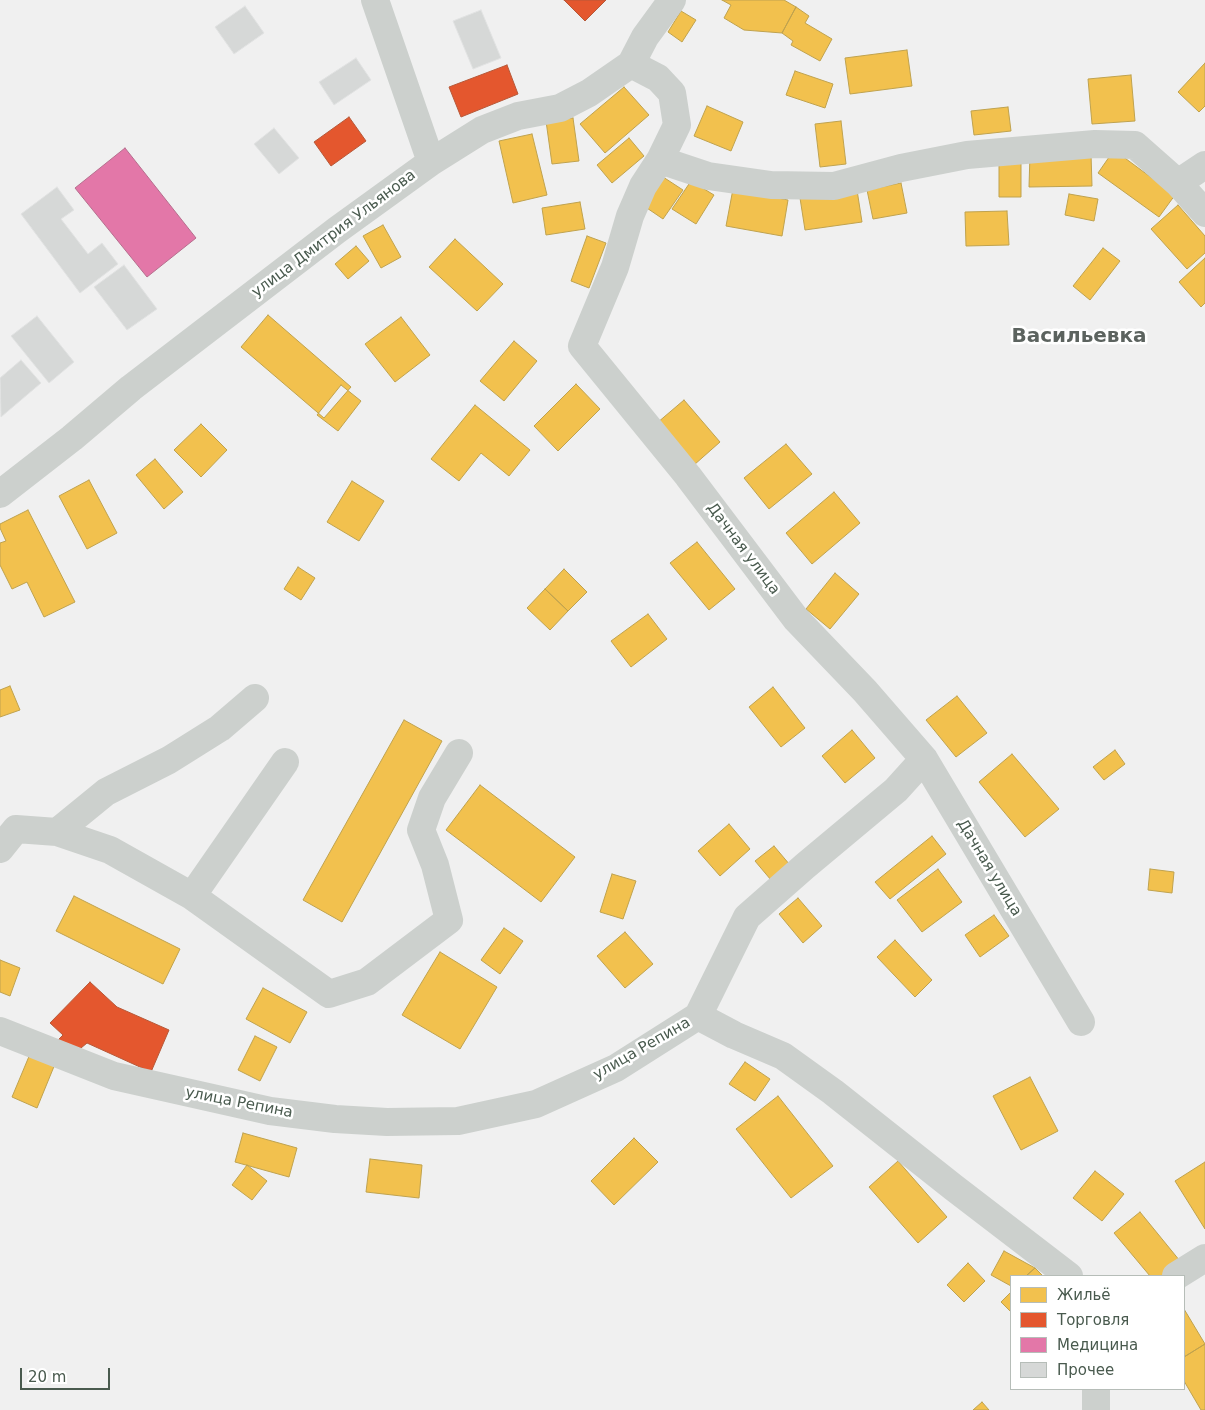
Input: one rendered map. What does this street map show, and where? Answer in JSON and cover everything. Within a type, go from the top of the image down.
[{"type":"street","points":[[375,0],[431,162]]},
{"type":"street","name":"улица Дмитрия Ульянова","points":[[0,494],[72,438],[138,382],[337,230],[431,162],[482,130],[518,116],[560,108],[590,93],[630,64],[672,0]]},
{"type":"street","name":"Дачная улица","points":[[630,64],[658,78],[672,93],[677,124],[660,160],[642,186],[630,216],[615,267],[582,346],[688,476],[796,619],[865,691],[924,759],[1081,1022]]},
{"type":"street","points":[[660,160],[708,176],[771,185],[834,186],[901,168],[968,155],[1095,144],[1135,145],[1178,183],[1205,213]]},
{"type":"street","points":[[1178,183],[1205,165]]},
{"type":"street","points":[[57,832],[106,792],[169,760],[220,728],[255,698]]},
{"type":"street","points":[[0,849],[16,829],[57,832],[110,850],[192,896],[329,994],[367,982],[449,920],[435,865],[421,830],[432,798],[459,753]]},
{"type":"street","points":[[698,1016],[747,917],[896,790],[924,759]]},
{"type":"street","points":[[192,896],[285,762]]},
{"type":"street","name":"улица Репина","points":[[0,1031],[114,1076],[270,1111],[378,1122],[458,1121],[536,1104],[616,1068],[698,1016],[734,1035],[783,1056],[833,1092],[1068,1275]]},
{"type":"street","points":[[1178,1275],[1205,1258]]},
{"type":"street","points":[[1096,1390],[1096,1410]]},
{"type":"building: Жильё","points":[[722,0],[784,0],[796,7],[782,33],[744,30],[724,18],[731,5]]},
{"type":"building: Жильё","points":[[796,7],[809,16],[805,23],[832,39],[820,61],[791,45],[793,41],[782,33]]},
{"type":"building: Жильё","points":[[681,11],[696,20],[682,42],[668,32]]},
{"type":"building: Жильё","points":[[907,50],[912,86],[850,94],[845,58]]},
{"type":"building: Жильё","points":[[1205,63],[1205,106],[1199,112],[1178,92]]},
{"type":"building: Жильё","points":[[795,71],[833,84],[825,108],[786,95]]},
{"type":"building: Жильё","points":[[1131,75],[1135,121],[1092,124],[1088,79]]},
{"type":"building: Жильё","points":[[624,87],[649,115],[605,153],[580,124]]},
{"type":"building: Жильё","points":[[707,106],[743,122],[731,151],[694,136]]},
{"type":"building: Жильё","points":[[1008,107],[1011,131],[974,135],[971,111]]},
{"type":"building: Жильё","points":[[573,118],[579,161],[552,164],[546,121]]},
{"type":"building: Жильё","points":[[841,121],[846,164],[820,167],[815,124]]},
{"type":"building: Жильё","points":[[532,134],[547,195],[513,203],[499,141]]},
{"type":"building: Жильё","points":[[629,138],[644,156],[612,183],[597,165]]},
{"type":"building: Жильё","points":[[1114,150],[1175,195],[1159,217],[1098,173]]},
{"type":"building: Жильё","points":[[1030,154],[1091,154],[1092,186],[1029,187]]},
{"type":"building: Жильё","points":[[999,159],[1021,159],[1021,197],[999,197]]},
{"type":"building: Жильё","points":[[660,175],[683,190],[663,219],[641,204]]},
{"type":"building: Жильё","points":[[691,181],[714,195],[696,224],[672,209]]},
{"type":"building: Жильё","points":[[901,183],[907,213],[873,219],[867,190]]},
{"type":"building: Жильё","points":[[733,189],[788,200],[782,236],[726,226]]},
{"type":"building: Жильё","points":[[857,190],[862,222],[805,230],[800,198]]},
{"type":"building: Жильё","points":[[1069,194],[1098,199],[1094,221],[1065,215]]},
{"type":"building: Жильё","points":[[580,202],[585,229],[546,235],[542,208]]},
{"type":"building: Жильё","points":[[1178,205],[1205,236],[1205,253],[1187,269],[1151,229]]},
{"type":"building: Жильё","points":[[1007,211],[1009,245],[966,246],[965,212]]},
{"type":"building: Жильё","points":[[383,225],[401,257],[381,268],[363,236]]},
{"type":"building: Жильё","points":[[587,236],[606,243],[589,288],[571,281]]},
{"type":"building: Жильё","points":[[455,239],[503,284],[477,311],[429,267]]},
{"type":"building: Жильё","points":[[356,246],[369,261],[348,279],[335,264]]},
{"type":"building: Жильё","points":[[1103,248],[1120,261],[1090,300],[1073,286]]},
{"type":"building: Жильё","points":[[1205,258],[1205,303],[1201,307],[1179,282]]},
{"type":"building: Жильё","points":[[268,315],[351,387],[324,418],[241,347]]},
{"type":"building: Жильё","points":[[401,317],[430,355],[395,382],[365,344]]},
{"type":"building: Жильё","points":[[514,341],[537,361],[504,401],[480,381]]},
{"type":"building: Жильё","points":[[576,384],[600,409],[558,451],[534,426]]},
{"type":"building: Жильё","points":[[341,385],[361,401],[338,431],[317,415]]},
{"type":"building: Жильё","points":[[684,400],[720,442],[694,465],[657,423]]},
{"type":"building: Жильё","points":[[475,405],[530,450],[509,476],[481,453],[459,481],[431,459]]},
{"type":"building: Жильё","points":[[201,424],[227,450],[201,477],[174,450]]},
{"type":"building: Жильё","points":[[786,444],[812,474],[769,509],[744,478]]},
{"type":"building: Жильё","points":[[155,459],[183,492],[164,509],[136,475]]},
{"type":"building: Жильё","points":[[89,480],[117,533],[87,549],[59,496]]},
{"type":"building: Жильё","points":[[352,481],[384,501],[359,541],[327,522]]},
{"type":"building: Жильё","points":[[834,492],[860,523],[812,564],[786,533]]},
{"type":"building: Жильё","points":[[28,510],[75,602],[44,617],[27,582],[12,589],[0,565],[0,543],[6,541],[0,524]]},
{"type":"building: Жильё","points":[[697,542],[735,589],[709,610],[670,563]]},
{"type":"building: Жильё","points":[[298,567],[315,578],[301,600],[284,589]]},
{"type":"building: Жильё","points":[[564,569],[587,592],[568,611],[545,589]]},
{"type":"building: Жильё","points":[[835,573],[859,594],[830,629],[806,609]]},
{"type":"building: Жильё","points":[[545,589],[568,611],[550,630],[527,608]]},
{"type":"building: Жильё","points":[[648,614],[667,639],[631,667],[611,641]]},
{"type":"building: Жильё","points":[[10,686],[20,710],[0,717],[0,690]]},
{"type":"building: Жильё","points":[[773,687],[805,728],[781,747],[749,707]]},
{"type":"building: Жильё","points":[[957,696],[987,733],[956,757],[926,720]]},
{"type":"building: Жильё","points":[[404,720],[442,741],[342,922],[303,900]]},
{"type":"building: Жильё","points":[[852,730],[875,758],[845,783],[822,756]]},
{"type":"building: Жильё","points":[[1115,750],[1125,764],[1104,780],[1093,767]]},
{"type":"building: Жильё","points":[[1012,754],[1059,809],[1025,837],[979,782]]},
{"type":"building: Жильё","points":[[480,785],[575,857],[541,902],[446,830]]},
{"type":"building: Жильё","points":[[729,824],[750,849],[720,876],[698,851]]},
{"type":"building: Жильё","points":[[932,836],[946,854],[890,899],[875,882]]},
{"type":"building: Жильё","points":[[774,846],[790,865],[771,880],[755,861]]},
{"type":"building: Жильё","points":[[938,869],[962,902],[922,932],[897,900]]},
{"type":"building: Жильё","points":[[1150,869],[1174,872],[1172,893],[1148,890]]},
{"type":"building: Жильё","points":[[612,874],[636,881],[623,919],[600,912]]},
{"type":"building: Жильё","points":[[74,896],[180,949],[163,984],[56,931]]},
{"type":"building: Жильё","points":[[798,898],[822,926],[803,943],[779,914]]},
{"type":"building: Жильё","points":[[994,915],[1009,936],[980,957],[965,935]]},
{"type":"building: Жильё","points":[[504,928],[523,941],[500,974],[481,960]]},
{"type":"building: Жильё","points":[[625,932],[653,964],[625,988],[597,956]]},
{"type":"building: Жильё","points":[[895,940],[932,980],[915,997],[877,957]]},
{"type":"building: Жильё","points":[[440,952],[497,987],[460,1049],[402,1015]]},
{"type":"building: Жильё","points":[[0,960],[20,968],[10,996],[0,992]]},
{"type":"building: Жильё","points":[[263,988],[307,1012],[290,1043],[246,1019]]},
{"type":"building: Жильё","points":[[255,1036],[277,1047],[260,1081],[238,1070]]},
{"type":"building: Жильё","points":[[30,1054],[55,1064],[37,1108],[12,1097]]},
{"type":"building: Жильё","points":[[745,1062],[770,1079],[755,1101],[729,1084]]},
{"type":"building: Жильё","points":[[1030,1077],[1058,1131],[1021,1150],[993,1096]]},
{"type":"building: Жильё","points":[[778,1096],[833,1166],[791,1198],[736,1129]]},
{"type":"building: Жильё","points":[[243,1133],[297,1148],[289,1177],[235,1162]]},
{"type":"building: Жильё","points":[[634,1138],[658,1162],[614,1205],[591,1181]]},
{"type":"building: Жильё","points":[[370,1159],[422,1165],[419,1198],[366,1192]]},
{"type":"building: Жильё","points":[[898,1161],[947,1217],[918,1243],[869,1187]]},
{"type":"building: Жильё","points":[[1205,1162],[1205,1229],[1175,1181]]},
{"type":"building: Жильё","points":[[247,1165],[267,1181],[252,1200],[232,1185]]},
{"type":"building: Жильё","points":[[1095,1171],[1124,1194],[1102,1221],[1073,1198]]},
{"type":"building: Жильё","points":[[1140,1212],[1180,1261],[1163,1275],[1149,1275],[1114,1233]]},
{"type":"building: Жильё","points":[[1004,1251],[1035,1268],[1027,1275],[1010,1275],[1010,1285],[991,1275]]},
{"type":"building: Жильё","points":[[968,1263],[985,1281],[964,1302],[947,1285]]},
{"type":"building: Жильё","points":[[1035,1268],[1042,1275],[1027,1275]]},
{"type":"building: Жильё","points":[[1010,1293],[1010,1311],[1001,1302]]},
{"type":"building: Жильё","points":[[1185,1311],[1205,1344],[1185,1356]]},
{"type":"building: Жильё","points":[[1205,1344],[1205,1410],[1201,1410],[1185,1383],[1185,1356]]},
{"type":"building: Жильё","points":[[982,1402],[989,1410],[973,1410]]},
{"type":"building: Торговля","points":[[564,0],[606,0],[585,21]]},
{"type":"building: Торговля","points":[[507,65],[518,94],[461,117],[449,87]]},
{"type":"building: Торговля","points":[[349,117],[366,141],[331,166],[314,142]]},
{"type":"building: Торговля","points":[[90,982],[117,1007],[169,1030],[151,1072],[87,1043],[75,1053],[53,1045],[63,1035],[50,1023]]},
{"type":"building: Медицина","points":[[125,148],[196,238],[147,277],[75,188]]},
{"type":"building: Прочее","points":[[245,6],[264,33],[234,54],[215,27]]},
{"type":"building: Прочее","points":[[481,10],[501,58],[473,69],[453,21]]},
{"type":"building: Прочее","points":[[356,58],[371,80],[334,105],[319,82]]},
{"type":"building: Прочее","points":[[274,128],[299,158],[279,174],[254,144]]},
{"type":"building: Прочее","points":[[57,187],[74,210],[61,219],[88,254],[102,243],[118,264],[80,293],[21,214]]},
{"type":"building: Прочее","points":[[124,265],[157,309],[127,330],[94,287]]},
{"type":"building: Прочее","points":[[37,316],[74,362],[49,383],[11,336]]},
{"type":"building: Прочее","points":[[21,360],[41,383],[1,417],[0,378]]},
{"type":"district","name":"Васильевка","points":[[1079,337]]}]
